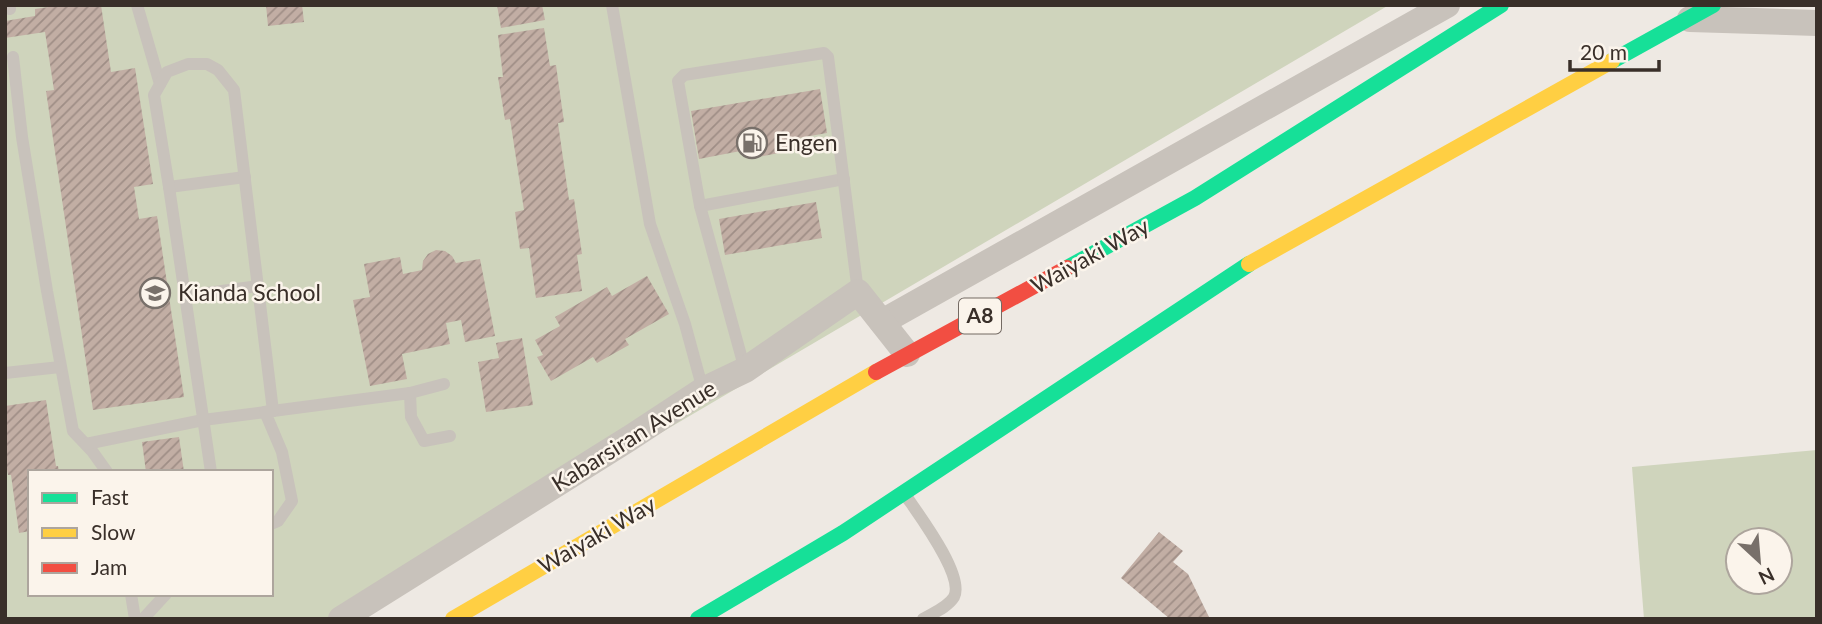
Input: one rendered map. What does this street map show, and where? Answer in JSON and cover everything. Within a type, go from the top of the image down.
[{"type":"highway","name":"Waiyaki Way","points":[[453,619],[907,354],[1195,198],[1497,6]]},
{"type":"highway","points":[[698,619],[843,534],[1257,259],[1702,12]]},
{"type":"street","points":[[882,322],[1447,5]]},
{"type":"street","points":[[1702,12],[1817,23]]},
{"type":"street","name":"Kabarsiran Avenue","points":[[341,619],[703,390],[745,370],[858,292]]},
{"type":"street","points":[[858,292],[907,354]]},
{"type":"lane","points":[[136,5],[160,84]]},
{"type":"lane","points":[[612,5],[650,224],[685,324],[703,390]]},
{"type":"lane","points":[[745,370],[700,206],[678,81],[684,75],[824,52],[828,57],[858,292]]},
{"type":"lane","points":[[13,57],[24,150],[73,431],[106,470]]},
{"type":"lane","points":[[211,470],[154,95],[167,72],[188,64],[207,64],[218,71],[234,90],[258,286],[269,412],[282,452],[292,501],[278,521],[273,523]]},
{"type":"lane","points":[[169,187],[245,177]]},
{"type":"lane","points":[[700,206],[844,179]]},
{"type":"lane","points":[[185,296],[258,286]]},
{"type":"lane","points":[[5,373],[60,367]]},
{"type":"lane","points":[[86,444],[203,420],[410,393],[444,384]]},
{"type":"lane","points":[[410,393],[411,417],[424,441],[450,436]]},
{"type":"lane","points":[[904,493],[949,563],[957,584],[955,595],[950,602],[923,619]]},
{"type":"lane","points":[[131,596],[135,619]]},
{"type":"lane","points":[[143,619],[164,596]]},
{"type":"green space","points":[[5,5],[1389,5],[344,619],[5,619]]},
{"type":"green space","points":[[1817,450],[1817,619],[1644,619],[1632,467]]},
{"type":"building","points":[[62,5],[101,5],[111,72],[135,68],[153,184],[134,187],[139,219],[157,216],[184,397],[93,410],[46,91],[54,90],[45,32],[5,38],[5,21],[35,16],[35,9]]},
{"type":"building","points":[[266,5],[302,5],[304,22],[268,26]]},
{"type":"building","points":[[497,5],[542,5],[545,20],[501,28]]},
{"type":"building","points":[[544,28],[550,66],[556,65],[564,122],[558,123],[569,200],[574,199],[582,254],[577,255],[582,291],[536,298],[529,248],[520,249],[515,212],[524,210],[510,119],[505,120],[498,77],[503,77],[498,35]]},
{"type":"building","points":[[820,89],[827,133],[793,139],[795,150],[753,158],[751,149],[699,159],[691,111]]},
{"type":"building","points":[[816,202],[822,238],[725,255],[719,219]]},
{"type":"building","points":[[436,250],[445,251],[456,263],[480,259],[495,336],[465,342],[461,320],[446,323],[450,344],[402,354],[407,379],[370,386],[353,300],[370,297],[364,264],[400,257],[403,274],[422,270],[423,261],[428,254]]},
{"type":"building","points":[[647,276],[669,314],[625,339],[629,345],[597,363],[593,357],[551,381],[537,357],[543,355],[535,340],[560,326],[555,317],[607,287],[612,296]]},
{"type":"building","points":[[522,338],[533,405],[486,412],[478,362],[499,358],[496,343]]},
{"type":"building","points":[[46,400],[59,470],[28,470],[28,531],[19,533],[11,475],[8,475],[5,459],[5,406]]},
{"type":"building","points":[[179,437],[184,470],[146,470],[142,442]]},
{"type":"building","points":[[1159,532],[1183,551],[1173,562],[1188,574],[1210,619],[1170,619],[1121,578]]},
{"type":"traffic: fast","points":[[1067,268],[1195,198],[1501,5]]},
{"type":"traffic: fast","points":[[1612,61],[1713,5]]},
{"type":"traffic: fast","points":[[698,619],[843,533],[1249,264]]},
{"type":"traffic: slow","points":[[1249,264],[1612,61]]},
{"type":"traffic: slow","points":[[453,619],[876,372]]},
{"type":"traffic: jam","points":[[876,372],[1067,268]]},
{"type":"place","name":"Engen","points":[[752,143]]},
{"type":"place","name":"Kianda School","points":[[155,293]]}]
